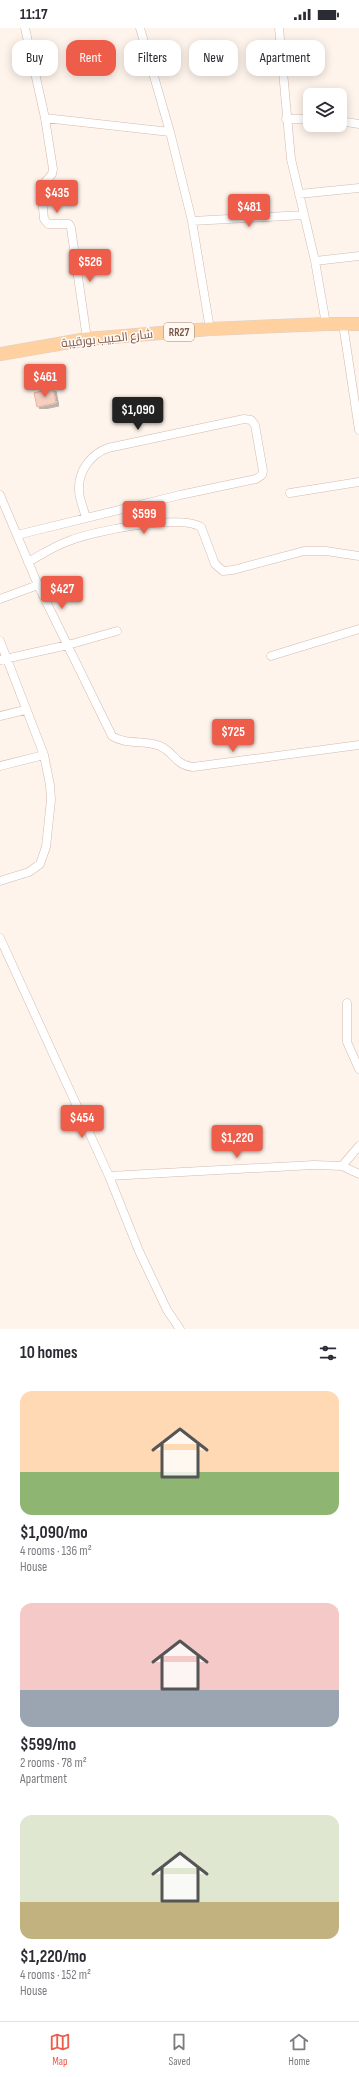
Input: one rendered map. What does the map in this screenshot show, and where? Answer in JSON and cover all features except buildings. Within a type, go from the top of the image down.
[{"type":"main road","name":"شارع الحبيب بورقيبة","points":[[0,354],[87,339],[210,329],[359,324]]},
{"type":"street","points":[[25,28],[45,118],[53,172],[41,187],[44,219],[48,224],[65,224],[70,226],[87,339]]},
{"type":"street","points":[[140,28],[170,132],[192,222],[210,329]]},
{"type":"street","points":[[279,28],[286,119],[291,159],[316,261],[326,324]]},
{"type":"street","points":[[45,118],[170,132]]},
{"type":"street","points":[[286,119],[303,119]]},
{"type":"street","points":[[347,122],[359,124]]},
{"type":"street","points":[[299,194],[359,188]]},
{"type":"street","points":[[192,222],[304,215]]},
{"type":"street","points":[[316,261],[359,256]]},
{"type":"street","points":[[343,324],[359,430]]},
{"type":"street","points":[[17,535],[260,477],[263,471],[255,425],[251,420],[244,419],[114,446],[96,453],[87,464],[79,487],[86,518]]},
{"type":"street","points":[[290,493],[359,482]]},
{"type":"street","points":[[0,495],[38,585],[112,736],[120,741],[148,742],[160,746],[169,752],[182,765],[200,767],[359,745]]},
{"type":"street","points":[[28,562],[76,538],[146,524],[179,522],[192,523],[201,527],[215,564],[223,571],[233,570],[304,551],[326,551],[359,556]]},
{"type":"street","points":[[0,599],[38,585]]},
{"type":"street","points":[[271,656],[359,629]]},
{"type":"street","points":[[4,659],[68,645],[117,631]]},
{"type":"street","points":[[0,641],[4,659],[44,755],[50,785],[51,800],[44,857],[40,864],[29,872],[0,881]]},
{"type":"street","points":[[0,716],[25,710]]},
{"type":"street","points":[[0,766],[44,755]]},
{"type":"street","points":[[0,938],[109,1176],[139,1251],[167,1310],[180,1329]]},
{"type":"street","points":[[347,1003],[347,1042],[359,1069]]},
{"type":"street","points":[[342,1166],[359,1146]]},
{"type":"street","points":[[109,1176],[303,1165],[342,1166],[359,1174]]}]
